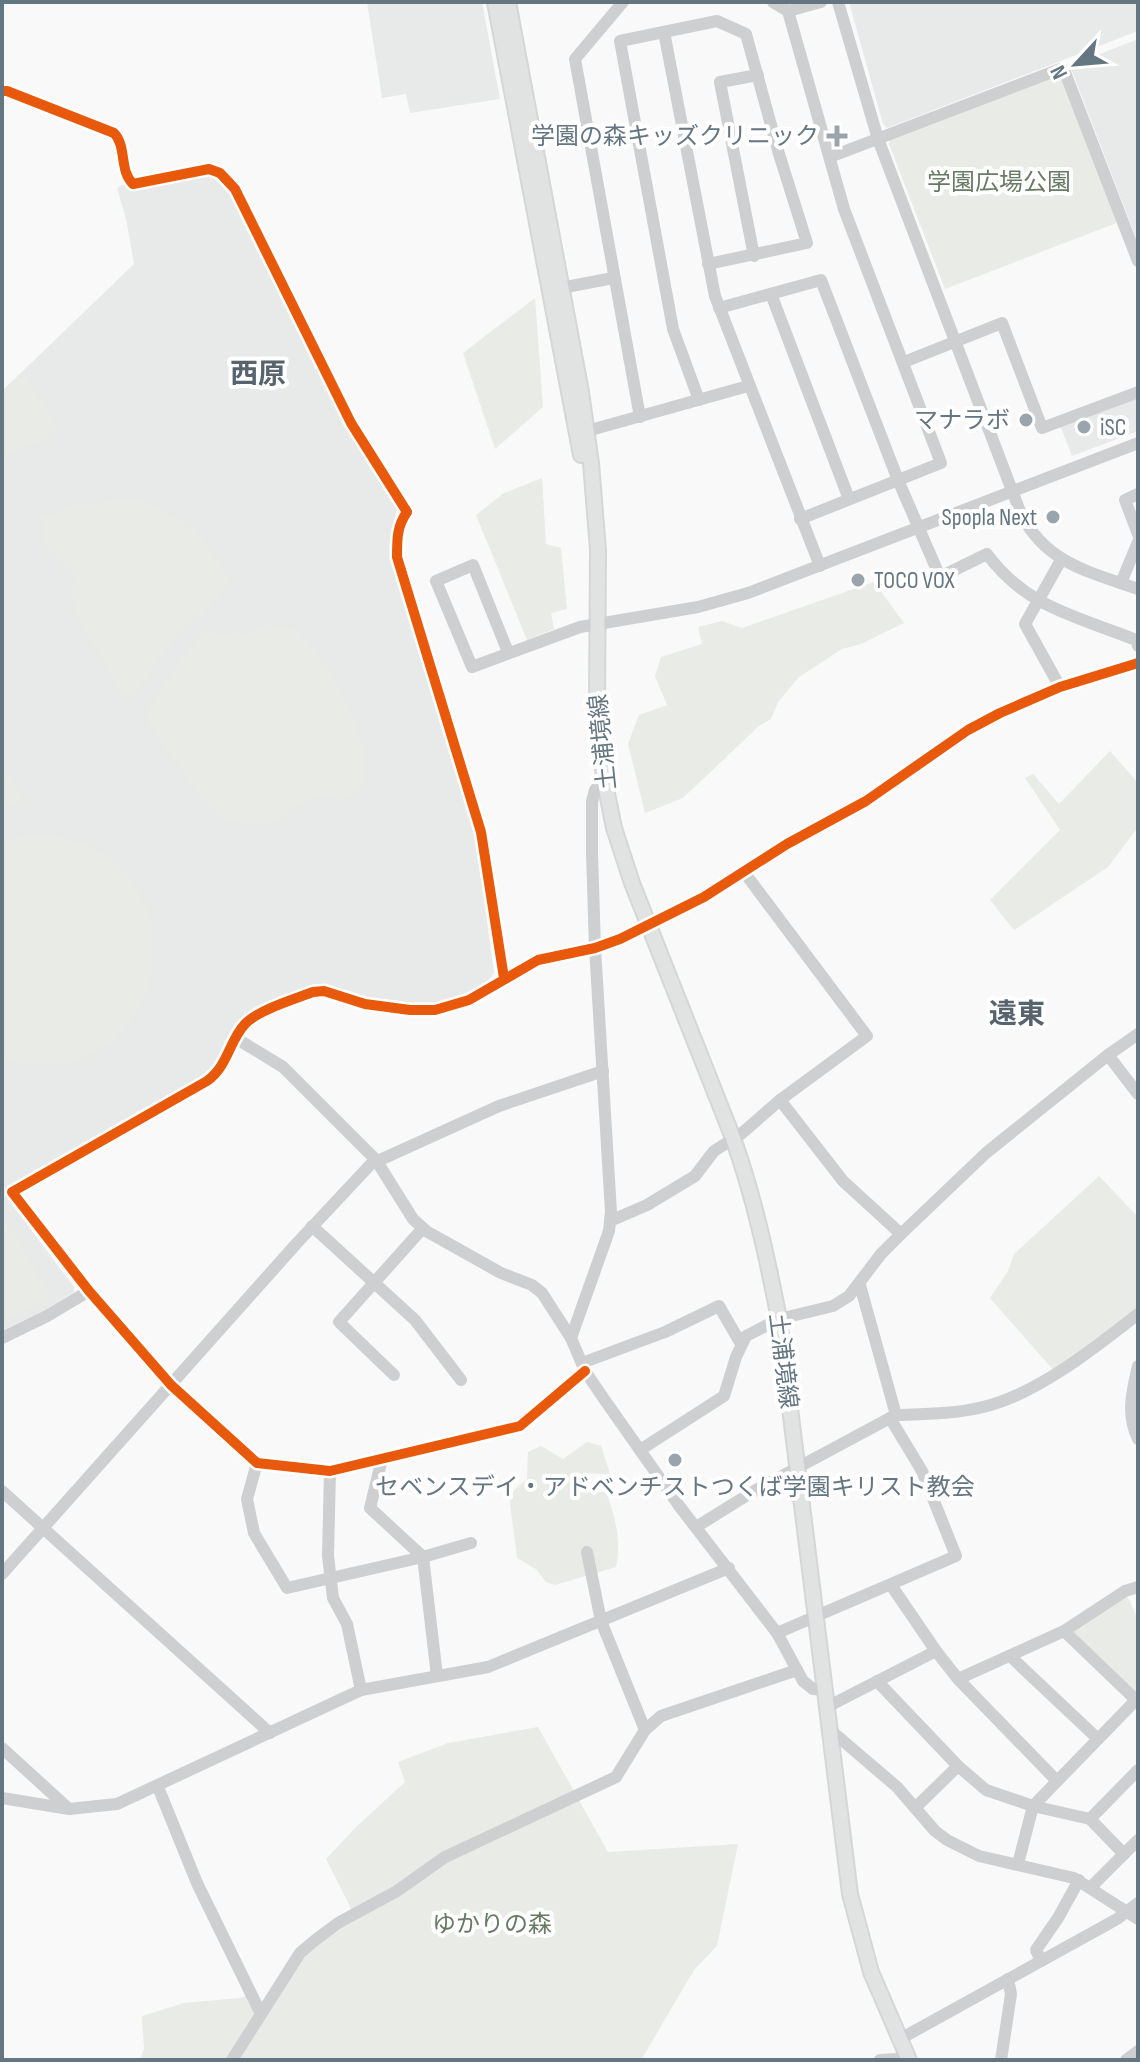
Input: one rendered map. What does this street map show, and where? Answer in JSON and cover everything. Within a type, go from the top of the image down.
[{"type":"main road","points":[[495,2],[581,453],[588,510],[598,550]]},
{"type":"main road","points":[[508,2],[587,431],[597,508],[599,624]]},
{"type":"main road","name":"土浦境線","points":[[599,624],[596,676],[604,778],[620,846],[733,1138],[758,1221],[779,1319],[825,1708],[855,1919],[871,1972],[907,2057]]},
{"type":"street","points":[[623,2],[575,59],[640,417]]},
{"type":"street","points":[[773,2],[788,11],[844,209],[941,463],[800,519]]},
{"type":"street","points":[[788,11],[821,2]]},
{"type":"street","points":[[838,2],[878,139],[1028,527],[1045,548],[1061,560],[1138,589]]},
{"type":"street","points":[[620,41],[717,21],[746,34],[807,243],[708,264]]},
{"type":"street","points":[[602,27],[620,41],[673,329],[699,400]]},
{"type":"street","points":[[664,32],[719,308],[820,566]]},
{"type":"street","points":[[830,157],[1064,70],[1138,261]]},
{"type":"street","points":[[754,256],[720,82],[758,75]]},
{"type":"street","points":[[2,91],[114,133],[119,138],[127,179],[133,184],[209,169],[220,173],[235,189],[351,423],[407,512],[400,522],[397,557],[481,832],[504,978]]},
{"type":"street","points":[[561,288],[613,278]]},
{"type":"street","points":[[719,308],[821,280],[898,480],[940,577],[987,554],[1018,589],[1037,602],[1136,640],[1138,646]]},
{"type":"street","points":[[771,294],[849,499]]},
{"type":"street","points":[[904,362],[1002,323],[1042,428],[1138,392]]},
{"type":"street","points":[[587,431],[748,386]]},
{"type":"street","points":[[487,557],[436,581],[472,667],[540,641],[599,624],[728,599],[1138,443]]},
{"type":"street","points":[[1138,494],[1125,500],[1138,534]]},
{"type":"street","points":[[1121,583],[1138,542]]},
{"type":"street","points":[[1060,687],[1025,624],[1061,560]]},
{"type":"street","points":[[473,565],[508,652]]},
{"type":"street","points":[[741,1344],[719,1306],[584,1367],[520,1426],[330,1471],[257,1463],[171,1385],[89,1291],[12,1192],[207,1081],[224,1064],[243,1026],[254,1017],[313,992],[324,991],[365,1004],[410,1010],[435,1010],[469,1000],[538,960],[595,948],[649,926],[704,897],[787,844],[866,801],[968,730],[1000,713],[1060,687],[1138,663]]},
{"type":"street","points":[[571,1338],[610,1221],[609,1154],[595,948],[592,802],[595,790],[604,778]]},
{"type":"street","points":[[610,1221],[647,1205],[695,1176],[714,1151],[867,1036],[744,872]]},
{"type":"street","points":[[640,1450],[724,1396],[746,1336],[779,1319],[833,1306],[860,1285],[881,1254],[986,1153],[1138,1034]]},
{"type":"street","points":[[237,1039],[283,1067],[376,1160],[413,1219],[423,1228],[542,1293],[571,1338],[584,1367],[640,1450],[777,1633],[807,1686],[824,1690]]},
{"type":"street","points":[[1108,1055],[1138,1094]]},
{"type":"street","points":[[2,1574],[312,1226],[376,1160],[499,1106],[603,1071]]},
{"type":"street","points":[[780,1100],[843,1181],[901,1234]]},
{"type":"street","points":[[312,1226],[415,1320],[461,1380]]},
{"type":"street","points":[[394,1375],[339,1322],[423,1228]]},
{"type":"street","points":[[777,1633],[893,1587],[956,1556],[922,1471],[893,1416],[860,1285]]},
{"type":"street","points":[[2,1338],[89,1291]]},
{"type":"street","points":[[696,1527],[893,1416],[985,1407],[1010,1397],[1056,1374],[1138,1314]]},
{"type":"street","points":[[1138,1366],[1130,1402],[1132,1424],[1138,1439]]},
{"type":"street","points":[[382,1459],[370,1508],[423,1557],[437,1676]]},
{"type":"street","points":[[257,1463],[247,1499],[254,1533],[287,1588],[471,1543]]},
{"type":"street","points":[[330,1471],[328,1556],[333,1598],[351,1636],[361,1690]]},
{"type":"street","points":[[2,1491],[270,1733]]},
{"type":"street","points":[[587,1552],[601,1621],[645,1730]]},
{"type":"street","points":[[2,1798],[69,1809],[117,1804],[361,1690],[488,1667],[729,1568]]},
{"type":"street","points":[[893,1587],[958,1679],[1057,1781]]},
{"type":"street","points":[[958,1679],[1064,1631],[1125,1591],[1138,1587]]},
{"type":"street","points":[[1018,1864],[1033,1806],[1137,1700],[1064,1631]]},
{"type":"street","points":[[825,1708],[936,1651]]},
{"type":"street","points":[[1010,1656],[1098,1739]]},
{"type":"street","points":[[232,2060],[300,1953],[338,1923],[397,1891],[445,1857],[616,1777],[645,1730],[661,1716],[797,1670]]},
{"type":"street","points":[[877,1681],[958,1766],[986,1790],[1033,1806],[1090,1819],[1124,1854]]},
{"type":"street","points":[[828,1728],[864,1757],[916,1807],[935,1831],[961,1849],[1079,1880],[1135,1911]]},
{"type":"street","points":[[2,1748],[69,1809]]},
{"type":"street","points":[[916,1807],[958,1766]]},
{"type":"street","points":[[1090,1819],[1138,1770]]},
{"type":"street","points":[[158,1787],[197,1883],[261,2014]]},
{"type":"street","points":[[1091,1887],[1138,1840]]},
{"type":"street","points":[[1041,1961],[1036,1950],[1079,1880]]},
{"type":"street","points":[[900,2039],[1135,1911]]},
{"type":"street","points":[[1001,2060],[1011,1994],[1008,1979]]},
{"type":"street","points":[[1126,2060],[1138,2051]]},
{"type":"street","points":[[880,2060],[907,2057]]},
{"type":"shaded area","points":[[367,2],[482,2],[500,99],[410,113],[406,94],[382,98]]},
{"type":"shaded area","points":[[849,2],[1138,2],[1138,31],[887,128],[883,124]]},
{"type":"shaded area","points":[[1138,39],[1138,243],[1070,66]]},
{"type":"shaded area","points":[[196,174],[215,175],[231,192],[397,506],[392,537],[475,833],[494,972],[486,985],[449,1001],[421,1006],[366,997],[325,984],[313,985],[250,1014],[220,1059],[204,1076],[14,1186],[5,1195],[74,1287],[74,1292],[2,1331],[2,391],[134,264],[117,188],[124,184],[134,189]]},
{"type":"shaded area","points":[[1136,396],[1138,431],[1072,456],[1060,425]]},
{"type":"green space","name":"学園広場公園","points":[[1059,74],[1119,222],[945,289],[889,144],[890,139]]},
{"type":"green space","points":[[535,298],[543,407],[495,449],[463,353]]},
{"type":"green space","points":[[23,373],[58,426],[51,436],[2,457],[2,394]]},
{"type":"green space","points":[[542,478],[546,544],[561,548],[567,609],[551,613],[554,629],[527,640],[476,515],[504,493]]},
{"type":"green space","points":[[139,499],[197,531],[230,579],[213,603],[175,639],[134,697],[122,696],[77,615],[72,597],[74,576],[42,545],[42,517],[78,504]]},
{"type":"green space","points":[[874,582],[904,623],[861,644],[842,649],[799,677],[778,702],[771,719],[759,726],[683,798],[645,813],[628,744],[639,715],[667,705],[655,676],[661,657],[702,644],[698,627],[722,621],[742,628]]},
{"type":"green space","points":[[271,625],[289,628],[301,635],[325,665],[356,724],[365,755],[365,770],[360,792],[340,800],[329,796],[307,799],[272,824],[252,826],[224,819],[200,795],[151,728],[147,712],[181,659],[205,630],[226,636],[238,633],[252,635],[258,627]]},
{"type":"green space","points":[[2,723],[4,768],[25,801],[2,806]]},
{"type":"green space","points":[[1110,751],[1138,783],[1138,827],[1108,867],[1014,930],[990,900],[1060,830],[1025,778],[1033,774],[1059,804]]},
{"type":"green space","points":[[42,834],[99,852],[135,886],[152,928],[151,973],[135,1015],[103,1048],[58,1065],[2,1060],[2,840]]},
{"type":"green space","points":[[1099,1176],[1138,1217],[1138,1309],[1055,1372],[990,1298],[1008,1271],[1014,1254]]},
{"type":"green space","points":[[2,1220],[13,1230],[49,1294],[48,1301],[2,1321]]},
{"type":"green space","points":[[587,1442],[601,1446],[610,1474],[582,1473],[571,1481],[579,1492],[606,1492],[617,1529],[616,1567],[555,1585],[546,1582],[536,1569],[517,1558],[509,1495],[527,1479],[528,1452],[541,1446],[563,1459]]},
{"type":"green space","points":[[1125,1591],[1138,1619],[1138,1698],[1064,1631]]},
{"type":"green space","name":"ゆかりの森","points":[[538,1727],[608,1852],[738,1844],[717,1946],[694,1970],[641,2060],[240,2060],[239,2057],[305,1953],[355,1916],[326,1859],[405,1782],[398,1762],[448,1743]]},
{"type":"green space","points":[[248,1995],[258,2017],[228,2060],[140,2060],[144,2049],[142,2016],[184,2003]]},
{"type":"cycle path","points":[[2,91],[114,133],[133,184],[209,169],[220,173],[235,189],[351,423],[407,512],[398,533],[397,557],[481,832],[504,978]]},
{"type":"cycle path","points":[[585,1371],[520,1426],[330,1471],[257,1463],[171,1385],[89,1291],[12,1192],[207,1081],[220,1068],[245,1024],[267,1010],[313,992],[324,991],[365,1004],[410,1010],[435,1010],[469,1000],[538,960],[595,948],[620,939],[704,897],[787,844],[866,801],[968,730],[1000,713],[1060,687],[1138,663]]},
{"type":"place","name":"学園の森キッズクリニック","points":[[837,136]]},
{"type":"place","name":"マナラボ","points":[[1026,420]]},
{"type":"place","name":"iSC","points":[[1084,427]]},
{"type":"place","name":"Spopla Next","points":[[1053,517]]},
{"type":"place","name":"TOCO VOX","points":[[858,580]]},
{"type":"place","name":"セベンスデイ・アドベンチストつくば学園キリスト教会","points":[[675,1460]]},
{"type":"district","name":"西原","points":[[258,374]]},
{"type":"district","name":"遠東","points":[[1017,1014]]}]
